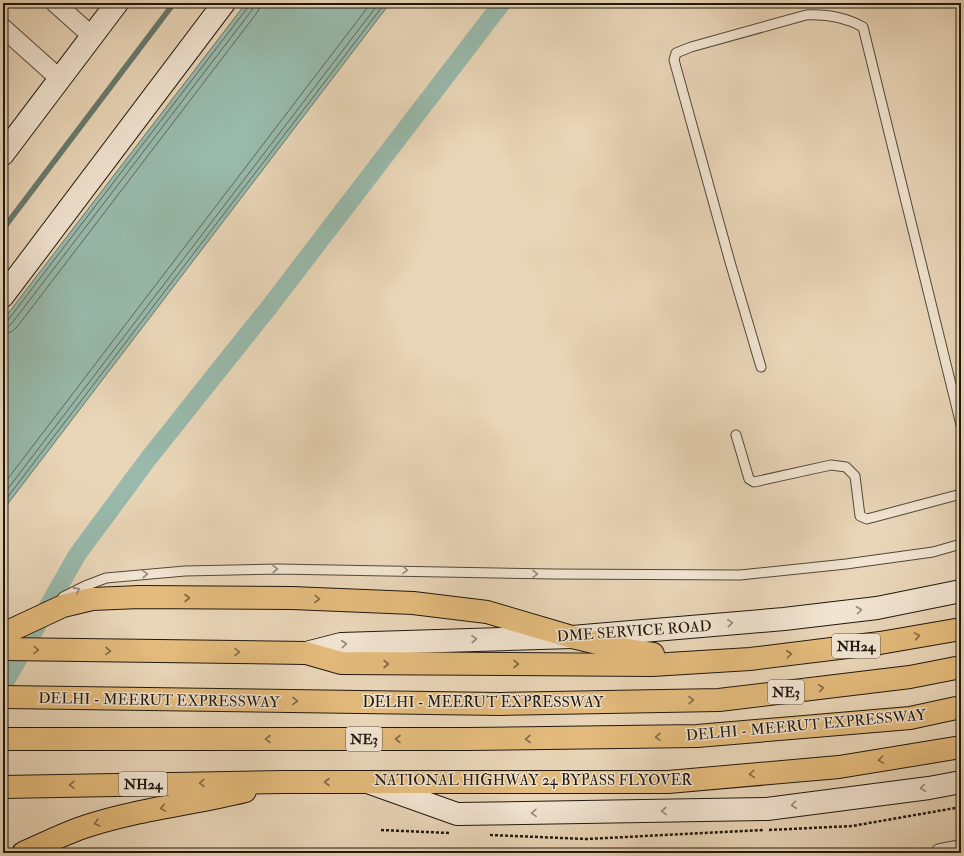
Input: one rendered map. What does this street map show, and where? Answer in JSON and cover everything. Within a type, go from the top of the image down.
[{"type":"highway","points":[[4,638],[63,606],[92,599],[140,597],[292,598],[413,603],[487,612],[632,651],[707,662]]},
{"type":"highway","name":"NH24","points":[[707,662],[750,659],[880,643],[961,629]]},
{"type":"highway","points":[[4,638],[68,650],[306,653],[341,663],[652,664],[707,662]]},
{"type":"highway","name":"DELHI - MEERUT EXPRESSWAY","points":[[3,698],[501,704],[719,700],[910,677],[961,668]]},
{"type":"highway","name":"DELHI - MEERUT EXPRESSWAY","points":[[3,739],[468,739],[697,736],[910,718],[961,707]]},
{"type":"highway","name":"NATIONAL HIGHWAY 24 BYPASS FLYOVER","points":[[283,782],[668,782],[839,767],[961,747]]},
{"type":"highway","points":[[23,853],[86,826],[135,813],[216,798],[283,782]]},
{"type":"highway","name":"NH24","points":[[3,787],[283,782]]},
{"type":"main road","points":[[5,146],[60,79],[117,3]]},
{"type":"main road","points":[[3,296],[224,3]]},
{"type":"main road","name":"DME SERVICE ROAD","points":[[306,653],[342,644],[572,636],[792,618],[877,608],[961,591]]},
{"type":"main road","points":[[366,782],[457,814],[767,809],[928,788],[961,782]]},
{"type":"street","points":[[55,3],[92,36]]},
{"type":"street","points":[[3,28],[60,79]]},
{"type":"street","points":[[940,853],[961,849]]},
{"type":"lane","points":[[761,367],[674,60],[676,53],[806,15],[822,14],[850,20],[863,27],[961,424]]},
{"type":"lane","points":[[736,435],[749,479],[754,482],[831,465],[846,466],[856,476],[860,516],[867,519],[961,494]]},
{"type":"lane","points":[[4,638],[38,611],[86,586],[106,578],[185,571],[278,569],[553,574],[740,575],[846,564],[933,552],[961,544]]},
{"type":"water","points":[[246,3],[390,3],[3,510],[3,320]]},
{"type":"waterway","points":[[3,229],[174,3]]},
{"type":"waterway","points":[[3,686],[77,555],[148,459],[270,306],[502,3]]}]
